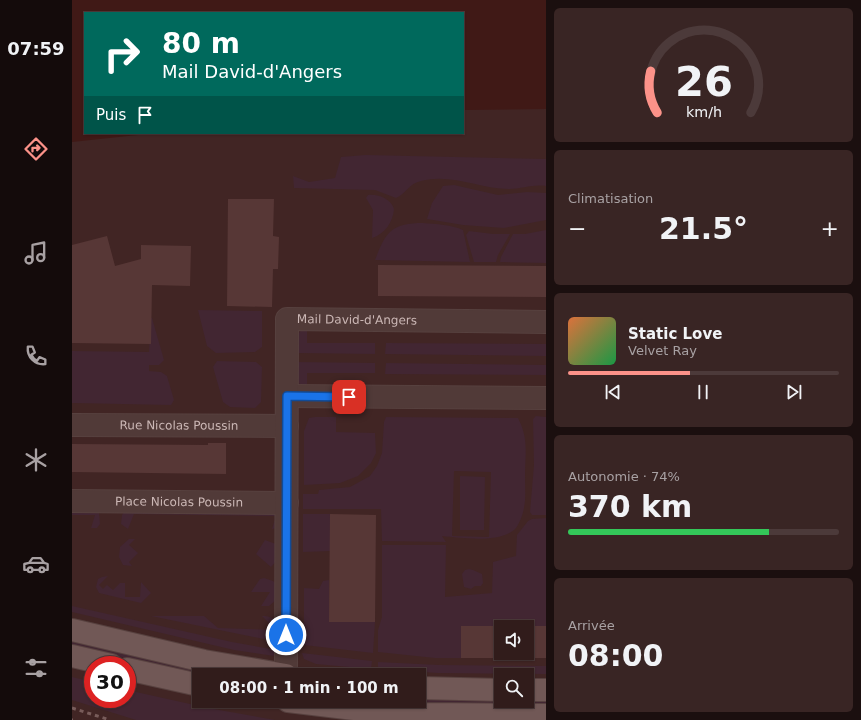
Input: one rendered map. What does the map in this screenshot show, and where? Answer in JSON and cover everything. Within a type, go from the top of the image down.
[{"type":"main road","points":[[72,630],[204,661],[245,668]]},
{"type":"main road","points":[[72,656],[84,659]]},
{"type":"main road","points":[[136,671],[192,683]]},
{"type":"main road","points":[[426,688],[494,690]]},
{"type":"main road","points":[[534,690],[546,690]]},
{"type":"main road","points":[[338,708],[398,716],[422,714],[546,715]]},
{"type":"street","name":"Mail David-d'Angers","points":[[287,396],[287,319],[546,322]]},
{"type":"street","points":[[286,668],[287,396],[546,398]]},
{"type":"street","name":"Rue Nicolas Poussin","points":[[72,425],[287,426]]},
{"type":"street","name":"Place Nicolas Poussin","points":[[72,501],[286,503]]},
{"type":"shaded area","points":[[72,0],[546,0],[546,109],[464,110],[464,12],[84,12],[84,134],[147,134],[72,142]]},
{"type":"shaded area","points":[[366,155],[546,159],[546,186],[509,189],[487,187],[454,180],[432,179],[413,184],[396,198],[375,190],[294,188],[293,176],[309,182],[335,178],[341,157]]},
{"type":"shaded area","points":[[454,185],[498,195],[527,192],[546,193],[546,220],[504,228],[463,225],[427,219],[432,203],[443,186]]},
{"type":"shaded area","points":[[368,195],[376,195],[384,198],[390,202],[394,209],[388,227],[381,234],[372,238],[373,210],[366,198]]},
{"type":"shaded area","points":[[412,223],[438,224],[463,230],[470,262],[375,260],[383,242],[391,231],[397,227]]},
{"type":"shaded area","points":[[546,230],[546,263],[500,262],[513,234],[525,234]]},
{"type":"shaded area","points":[[469,231],[493,234],[510,234],[498,255],[496,262],[474,262],[466,235]]},
{"type":"shaded area","points":[[198,310],[262,311],[262,347],[255,352],[216,353],[207,346]]},
{"type":"shaded area","points":[[151,318],[164,360],[159,365],[149,365],[149,371],[161,372],[167,376],[174,400],[171,405],[72,403],[72,351],[149,352]]},
{"type":"shaded area","points":[[307,328],[307,343],[375,343],[375,354],[296,353],[296,341],[298,334],[303,329]]},
{"type":"shaded area","points":[[386,343],[546,344],[546,356],[385,354]]},
{"type":"shaded area","points":[[217,361],[256,362],[262,367],[261,402],[255,408],[230,407],[223,402],[213,367]]},
{"type":"shaded area","points":[[296,362],[375,363],[375,373],[307,373],[307,388],[298,381],[296,375]]},
{"type":"shaded area","points":[[386,363],[546,365],[546,375],[385,374]]},
{"type":"shaded area","points":[[536,416],[546,417],[546,515],[532,515],[530,512],[534,465],[533,419]]},
{"type":"shaded area","points":[[336,417],[336,432],[375,433],[376,453],[371,463],[358,476],[340,483],[304,485],[304,431],[309,418]]},
{"type":"shaded area","points":[[386,417],[518,418],[524,433],[526,454],[525,504],[523,513],[516,528],[499,537],[480,539],[442,536],[446,542],[382,541],[381,509],[303,509],[303,494],[318,494],[319,490],[350,487],[370,476],[377,466],[382,453],[384,422]],"holes":[[[454,471],[491,472],[489,537],[452,536]]]},
{"type":"shaded area","points":[[460,476],[485,477],[484,530],[460,530]]},
{"type":"shaded area","points":[[72,510],[93,511],[99,513],[100,524],[97,528],[91,528],[95,515],[72,515]]},
{"type":"shaded area","points":[[125,511],[274,512],[277,515],[277,528],[272,529],[276,516],[134,514],[128,529],[121,524],[122,515]]},
{"type":"shaded area","points":[[303,514],[330,514],[330,551],[303,552]]},
{"type":"shaded area","points":[[546,518],[546,626],[534,626],[534,620],[494,620],[494,626],[461,626],[461,658],[435,658],[378,652],[378,630],[382,617],[382,545],[446,545],[445,597],[492,593],[493,562],[516,556],[517,535],[528,521],[532,519]]},
{"type":"shaded area","points":[[129,539],[135,539],[129,545],[138,553],[129,562],[132,566],[123,565],[119,557],[120,547]]},
{"type":"shaded area","points":[[265,540],[276,544],[278,559],[271,567],[256,554]]},
{"type":"shaded area","points":[[469,569],[482,574],[483,583],[481,586],[475,586],[471,589],[464,587],[462,574],[465,570]]},
{"type":"shaded area","points":[[108,576],[99,585],[103,589],[107,585],[113,590],[120,583],[125,583],[125,597],[140,597],[141,582],[151,593],[141,603],[99,593],[96,587],[98,579]]},
{"type":"shaded area","points":[[264,578],[273,581],[277,585],[277,599],[269,606],[261,606],[270,592],[251,592],[260,579]]},
{"type":"shaded area","points":[[329,580],[329,622],[375,622],[373,653],[304,645],[304,588],[319,589],[323,581]]},
{"type":"shaded area","points":[[72,606],[232,642],[276,650],[274,656],[234,650],[72,612]]},
{"type":"shaded area","points":[[151,616],[204,616],[218,628],[276,630],[262,616],[268,617],[272,618],[277,624],[278,642]]},
{"type":"shaded area","points":[[72,640],[197,668],[192,668],[192,673],[136,661],[136,656],[116,656],[72,646]]},
{"type":"shaded area","points":[[302,653],[372,661],[371,668],[360,668],[316,664],[304,659]]},
{"type":"shaded area","points":[[378,662],[439,665],[546,666],[546,674],[534,674],[534,668],[494,668],[494,674],[426,672],[426,668],[378,668]]},
{"type":"shaded area","points":[[72,677],[84,680],[84,704],[72,700]]},
{"type":"shaded area","points":[[136,692],[192,704],[192,708],[208,708],[275,720],[136,720],[98,708],[136,708]]},
{"type":"shaded area","points":[[426,699],[494,700],[494,705],[426,704]]},
{"type":"shaded area","points":[[534,700],[546,700],[546,706],[534,706]]},
{"type":"building","points":[[228,199],[274,199],[273,236],[279,237],[278,269],[273,269],[272,307],[227,306]]},
{"type":"building","points":[[107,236],[115,266],[141,259],[141,245],[191,246],[190,286],[152,285],[151,344],[72,343],[72,245]]},
{"type":"building","points":[[378,265],[546,266],[546,297],[378,296]]},
{"type":"building","points":[[208,443],[226,443],[226,474],[72,472],[72,444],[208,445]]},
{"type":"building","points":[[330,514],[376,515],[375,622],[329,622]]},
{"type":"building","points":[[461,626],[494,626],[494,658],[461,658]]},
{"type":"building","points":[[534,626],[546,626],[546,658],[534,658]]},
{"type":"railway","points":[[72,708],[110,720]]},
{"type":"route","points":[[286,635],[287,396],[349,397]]}]
